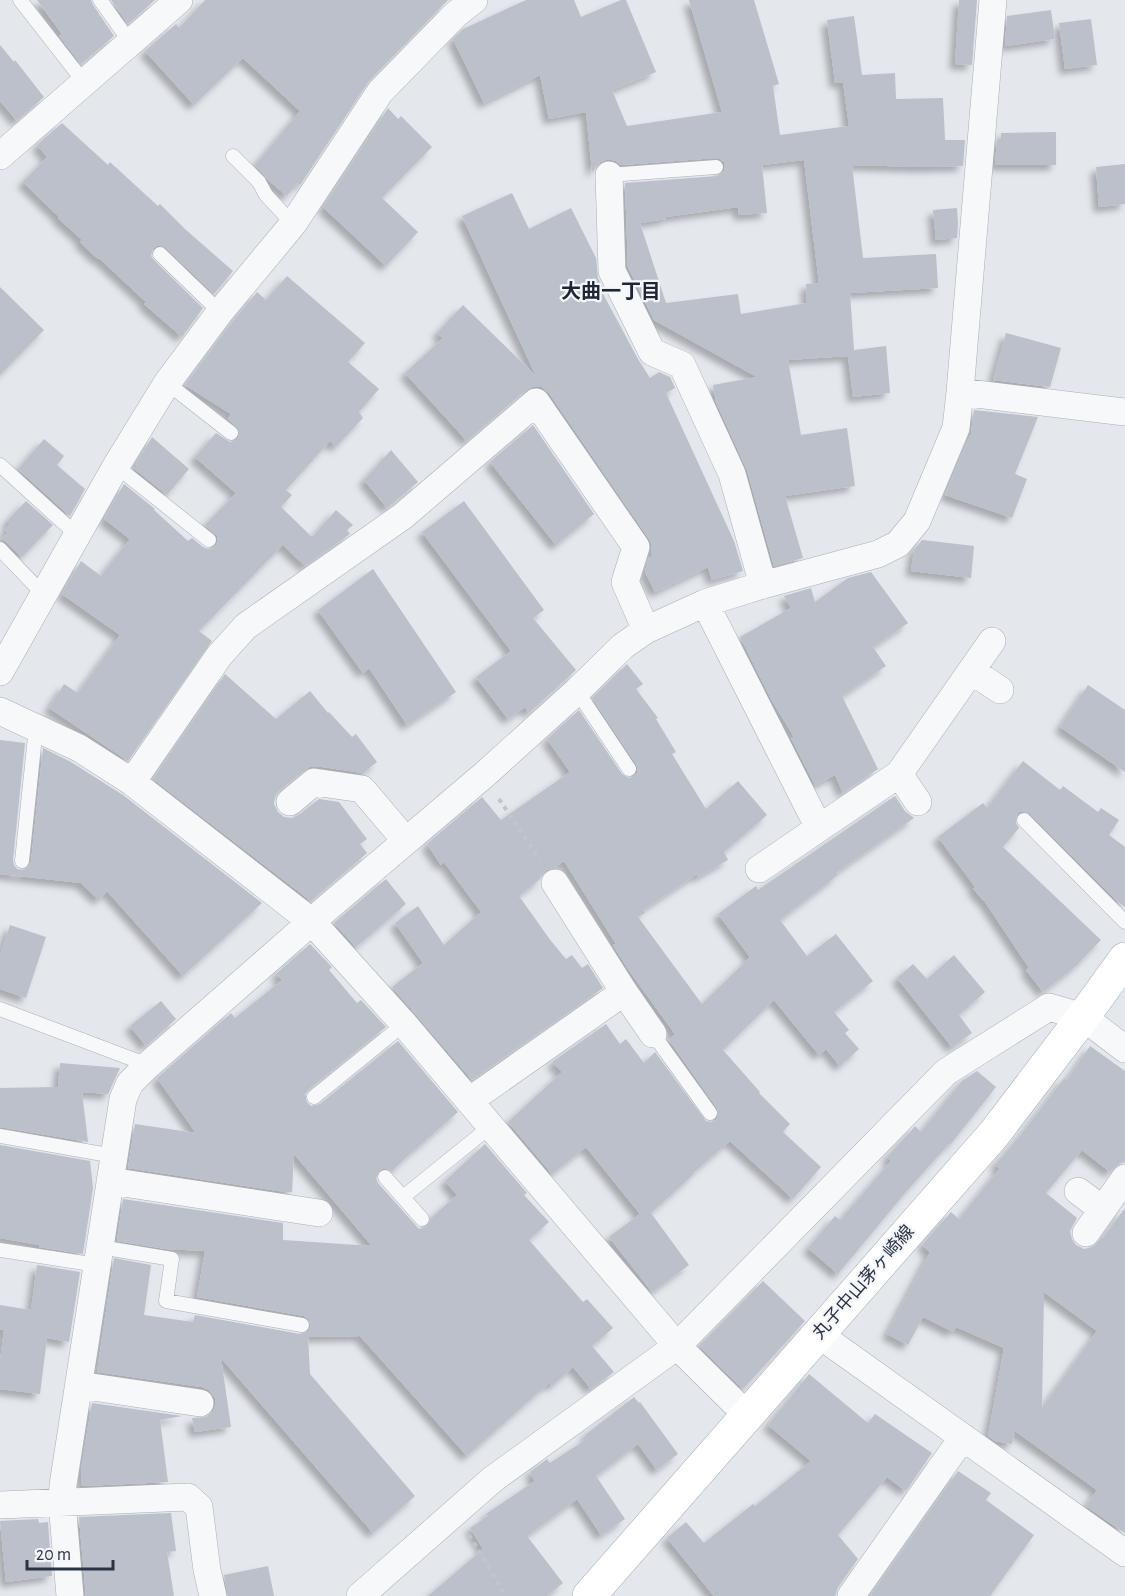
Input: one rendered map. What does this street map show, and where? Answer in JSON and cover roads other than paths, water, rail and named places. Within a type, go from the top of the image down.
[{"type":"main road","name":"丸子中山茅ヶ崎線","points":[[589,1596],[994,1134],[1125,959]]},
{"type":"street","points":[[0,156],[179,0]]},
{"type":"street","points":[[0,672],[116,466],[167,383],[219,312],[293,224],[380,92],[456,14],[474,0]]},
{"type":"street","points":[[70,1596],[62,1502],[63,1485],[123,1099],[130,1083],[312,922],[484,775],[623,646],[646,630],[705,603],[878,554],[898,544],[917,521],[956,428],[993,0]]},
{"type":"street","points":[[609,175],[612,271],[652,352],[682,365],[732,474],[763,585]]},
{"type":"street","points":[[960,392],[1125,412]]},
{"type":"street","points":[[132,782],[219,656],[246,626],[403,516],[536,402],[636,547],[625,582],[646,630]]},
{"type":"street","points":[[705,603],[819,828]]},
{"type":"street","points":[[759,869],[899,774],[992,641]]},
{"type":"street","points":[[972,672],[1000,690]]},
{"type":"street","points":[[0,711],[79,748],[132,782],[312,922],[404,1024],[677,1346],[747,1415]]},
{"type":"street","points":[[899,774],[918,802]]},
{"type":"street","points":[[290,802],[314,782],[362,789],[406,842]]},
{"type":"street","points":[[555,883],[652,1034]]},
{"type":"street","points":[[470,1101],[624,992]]},
{"type":"street","points":[[360,1596],[493,1479],[677,1346],[946,1072],[1049,1007],[1083,1017],[1125,1048]]},
{"type":"street","points":[[112,1168],[319,1213]]},
{"type":"street","points":[[1086,1233],[1125,1178]]},
{"type":"street","points":[[1078,1191],[1102,1209]]},
{"type":"street","points":[[818,1334],[1125,1553]]},
{"type":"street","points":[[79,1385],[200,1403]]},
{"type":"street","points":[[850,1596],[963,1437]]},
{"type":"street","points":[[0,1505],[188,1497],[199,1507],[207,1570],[213,1596]]},
{"type":"lane","points":[[20,0],[84,82]]},
{"type":"lane","points":[[100,0],[130,42]]},
{"type":"lane","points":[[233,156],[259,182],[266,195],[293,224]]},
{"type":"lane","points":[[609,175],[716,167]]},
{"type":"lane","points":[[160,255],[219,312]]},
{"type":"lane","points":[[167,383],[231,433]]},
{"type":"lane","points":[[0,465],[77,535]]},
{"type":"lane","points":[[116,466],[209,540]]},
{"type":"lane","points":[[0,549],[44,595]]},
{"type":"lane","points":[[577,691],[629,770]]},
{"type":"lane","points":[[22,861],[36,728]]},
{"type":"lane","points":[[1024,819],[1125,922]]},
{"type":"lane","points":[[0,1009],[148,1065]]},
{"type":"lane","points":[[314,1098],[404,1024]]},
{"type":"lane","points":[[652,1034],[710,1113]]},
{"type":"lane","points":[[403,1197],[491,1126]]},
{"type":"lane","points":[[0,1136],[112,1168]]},
{"type":"lane","points":[[386,1177],[422,1219]]},
{"type":"lane","points":[[0,1250],[172,1259],[166,1301],[302,1325]]},
{"type":"district","name":"大曲一丁目","points":[[611,291]]}]
